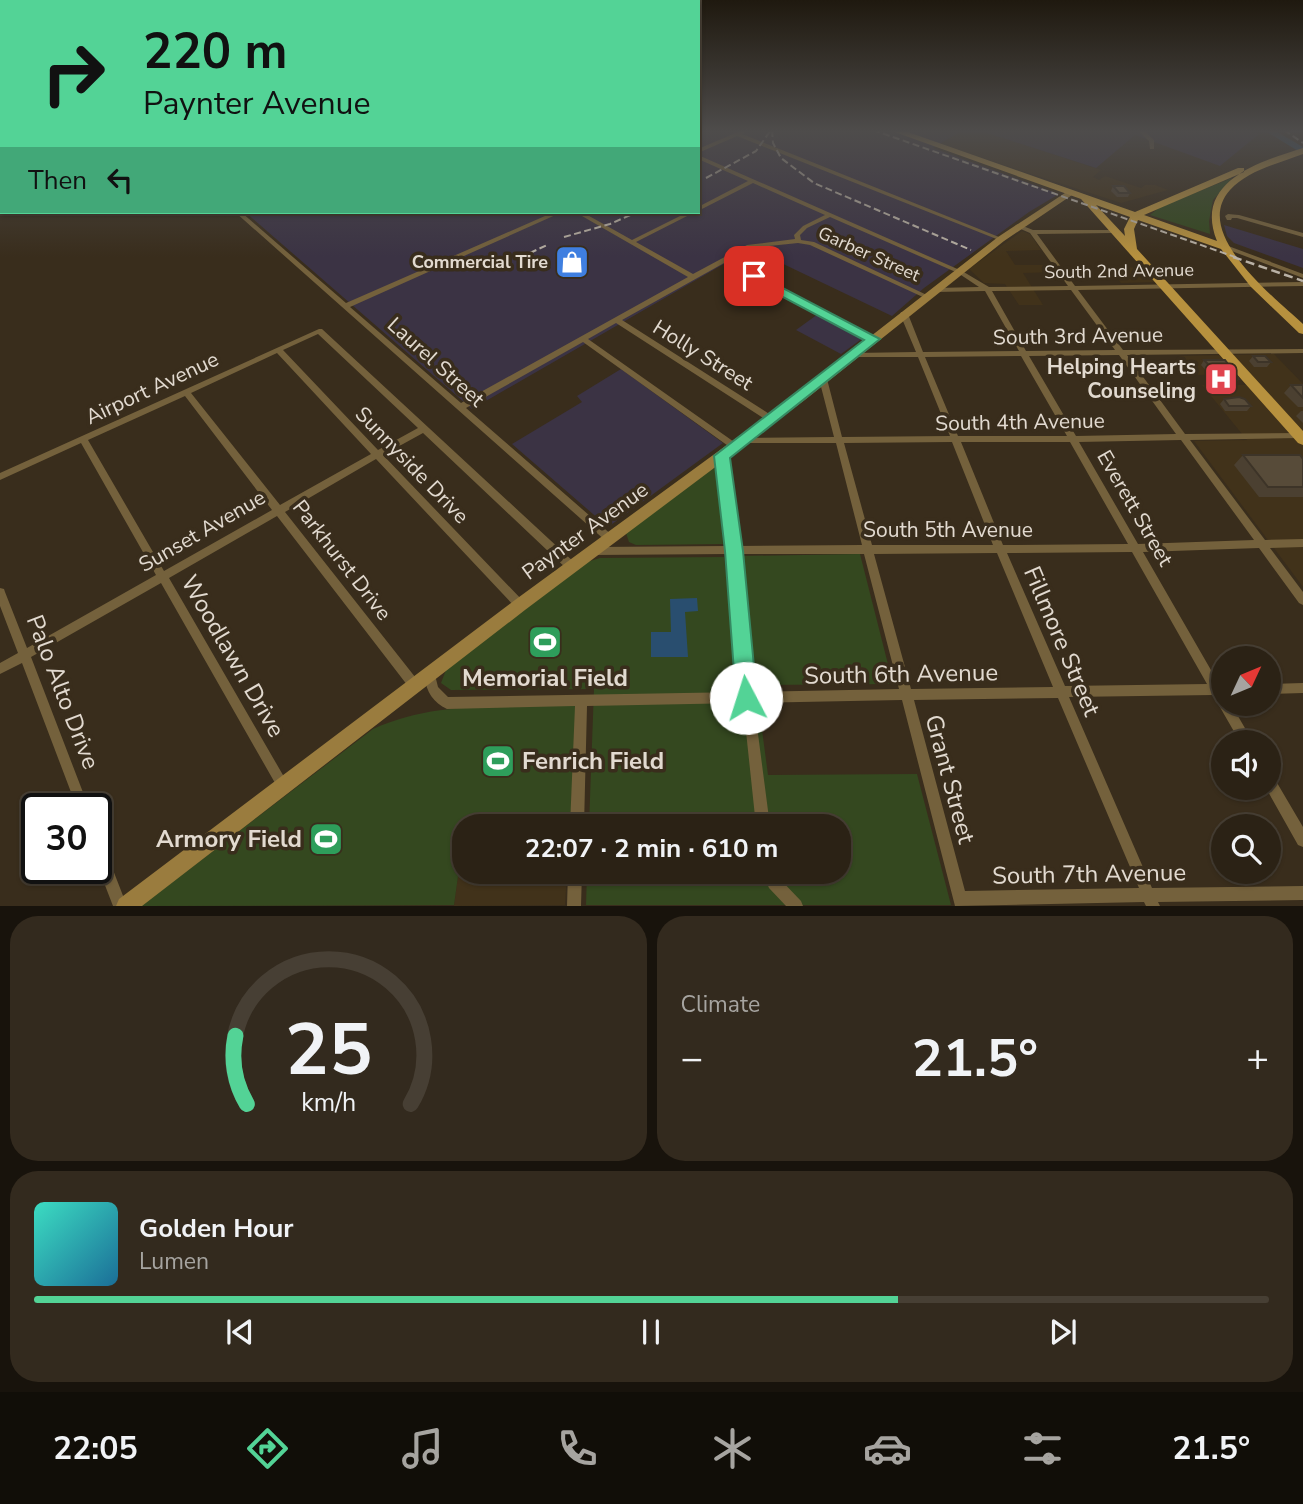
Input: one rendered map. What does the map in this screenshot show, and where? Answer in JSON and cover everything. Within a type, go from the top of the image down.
[{"type":"main road","points":[[1014,172],[1222,246]]},
{"type":"main road","points":[[1133,251],[1129,229],[1136,215],[1236,172]]},
{"type":"main road","points":[[1252,172],[1224,191],[1214,209],[1216,232],[1222,246],[1255,285],[1303,330]]},
{"type":"main road","points":[[1089,198],[1140,206],[1213,181]]},
{"type":"main road","points":[[1089,198],[1113,231],[1301,438]]},
{"type":"street","name":"Everett Street","points":[[733,172],[960,272],[987,289],[1211,674]]},
{"type":"street","points":[[833,172],[1001,239]]},
{"type":"street","points":[[700,208],[753,181]]},
{"type":"street","name":"Paynter Avenue","points":[[126,905],[520,605],[771,419],[1018,226],[1071,192]]},
{"type":"street","name":"Laurel Street","points":[[240,214],[610,539]]},
{"type":"street","points":[[346,306],[553,214]]},
{"type":"street","points":[[582,214],[694,277]]},
{"type":"street","points":[[632,242],[688,214]]},
{"type":"street","points":[[461,407],[749,246],[798,241],[797,236],[805,227],[830,215]]},
{"type":"street","points":[[1230,219],[1228,216],[1237,216],[1303,235]]},
{"type":"street","points":[[1018,226],[1032,232],[1113,231]]},
{"type":"street","points":[[1032,232],[1303,600]]},
{"type":"street","name":"Garber Street","points":[[798,241],[812,243],[931,294]]},
{"type":"street","points":[[1222,246],[1303,276]]},
{"type":"street","points":[[730,264],[873,339]]},
{"type":"street","name":"South 2nd Avenue","points":[[931,294],[1072,286],[1303,284]]},
{"type":"street","name":"Fillmore Street","points":[[904,314],[1000,549],[1151,901]]},
{"type":"street","name":"Holly Street","points":[[616,320],[771,419]]},
{"type":"street","points":[[319,331],[572,567]]},
{"type":"street","name":"Airport Avenue","points":[[0,477],[319,331]]},
{"type":"street","points":[[583,339],[738,443]]},
{"type":"street","name":"Sunnyside Drive","points":[[278,350],[520,605]]},
{"type":"street","name":"South 3rd Avenue","points":[[854,355],[1303,351]]},
{"type":"street","name":"Grant Street","points":[[823,379],[961,902]]},
{"type":"street","name":"Parkhurst Drive","points":[[187,391],[415,686]]},
{"type":"street","name":"Sunset Avenue","points":[[0,669],[424,428]]},
{"type":"street","name":"South 4th Avenue","points":[[738,443],[1182,436],[1301,438]]},
{"type":"street","name":"Woodlawn Drive","points":[[83,439],[283,786]]},
{"type":"street","points":[[722,456],[734,551],[746,698],[761,814]]},
{"type":"street","name":"South 5th Avenue","points":[[593,551],[1136,548],[1303,543]]},
{"type":"street","name":"Palo Alto Drive","points":[[0,592],[77,793]]},
{"type":"street","name":"South 6th Avenue","points":[[430,675],[432,690],[447,703],[1211,689]]},
{"type":"street","points":[[1281,689],[1303,688]]},
{"type":"street","points":[[577,814],[581,701]]},
{"type":"street","points":[[1280,800],[1303,841]]},
{"type":"street","points":[[112,884],[120,905]]},
{"type":"street","points":[[574,905],[575,884]]},
{"type":"street","points":[[775,884],[796,905]]},
{"type":"street","name":"South 7th Avenue","points":[[961,902],[1151,901],[1303,893]]},
{"type":"shaded area","points":[[700,172],[1000,172],[1059,194],[1029,212],[924,288],[892,316],[754,250],[733,262],[729,261],[472,409],[247,214],[700,214]]},
{"type":"shaded area","points":[[1026,172],[1098,172],[1093,177],[1099,180],[1105,176],[1141,188],[1155,185],[1168,190],[1121,203]]},
{"type":"shaded area","points":[[1224,225],[1303,249],[1303,268],[1234,243],[1227,236]]},
{"type":"shaded area","points":[[1022,231],[1030,234],[1041,250],[1006,251],[1015,265],[1052,265],[1057,272],[1023,273],[1043,305],[1019,305],[1005,284],[984,283],[969,269]]},
{"type":"shaded area","points":[[1144,267],[1157,282],[1121,283],[1109,268]]},
{"type":"shaded area","points":[[818,314],[863,338],[841,354],[796,330]]},
{"type":"shaded area","points":[[1274,354],[1303,384],[1303,587],[1194,441],[1247,440],[1202,385],[1248,385],[1250,374],[1194,375],[1179,356]]},
{"type":"shaded area","points":[[621,369],[723,443],[608,527],[512,444],[582,402],[577,396]]},
{"type":"shaded area","points":[[457,884],[566,884],[565,905],[454,906]]},
{"type":"green space","points":[[1232,178],[1213,200],[1209,221],[1210,234],[1150,215],[1160,207]]},
{"type":"green space","points":[[713,468],[716,470],[723,544],[636,545],[629,542],[626,533]]},
{"type":"green space","points":[[860,554],[893,684],[756,685],[768,775],[917,774],[951,905],[586,905],[587,884],[851,884],[851,814],[589,814],[594,689],[451,690],[441,683],[446,670],[587,562],[600,558],[724,557],[736,664],[754,665],[741,556]]},
{"type":"green space","points":[[499,706],[577,706],[571,814],[452,814],[452,884],[457,884],[454,905],[141,906],[373,729],[422,713]]},
{"type":"water","points":[[697,598],[698,611],[685,612],[688,657],[651,657],[651,632],[671,632],[670,599]]},
{"type":"building","points":[[1113,186],[1124,186],[1130,193],[1119,193]]},
{"type":"building","points":[[1253,356],[1265,356],[1271,362],[1258,362]]},
{"type":"building","points":[[1204,360],[1225,360],[1239,379],[1222,379]]},
{"type":"building","points":[[1291,385],[1303,385],[1303,398]]},
{"type":"building","points":[[1239,397],[1251,406],[1229,406],[1224,399]]},
{"type":"building","points":[[1243,455],[1300,455],[1303,459],[1303,487],[1268,487]]},
{"type":"railway","points":[[706,178],[717,172]]},
{"type":"railway","points":[[800,172],[814,183],[971,250]]},
{"type":"railway","points":[[994,172],[1238,258]]},
{"type":"railway","points":[[564,237],[610,224],[632,214]]},
{"type":"railway","points":[[530,253],[547,245]]},
{"type":"railway","points":[[1233,257],[1303,281]]},
{"type":"place","name":"Commercial Tire","points":[[572,262]]},
{"type":"place","name":"Helping Hearts Counseling","points":[[1221,379]]},
{"type":"place","name":"Memorial Field","points":[[545,642]]},
{"type":"place","name":"Fenrich Field","points":[[498,761]]},
{"type":"place","name":"Armory Field","points":[[326,839]]},
{"type":"route","points":[[746,698],[734,551],[722,456],[873,339],[754,276]]}]
